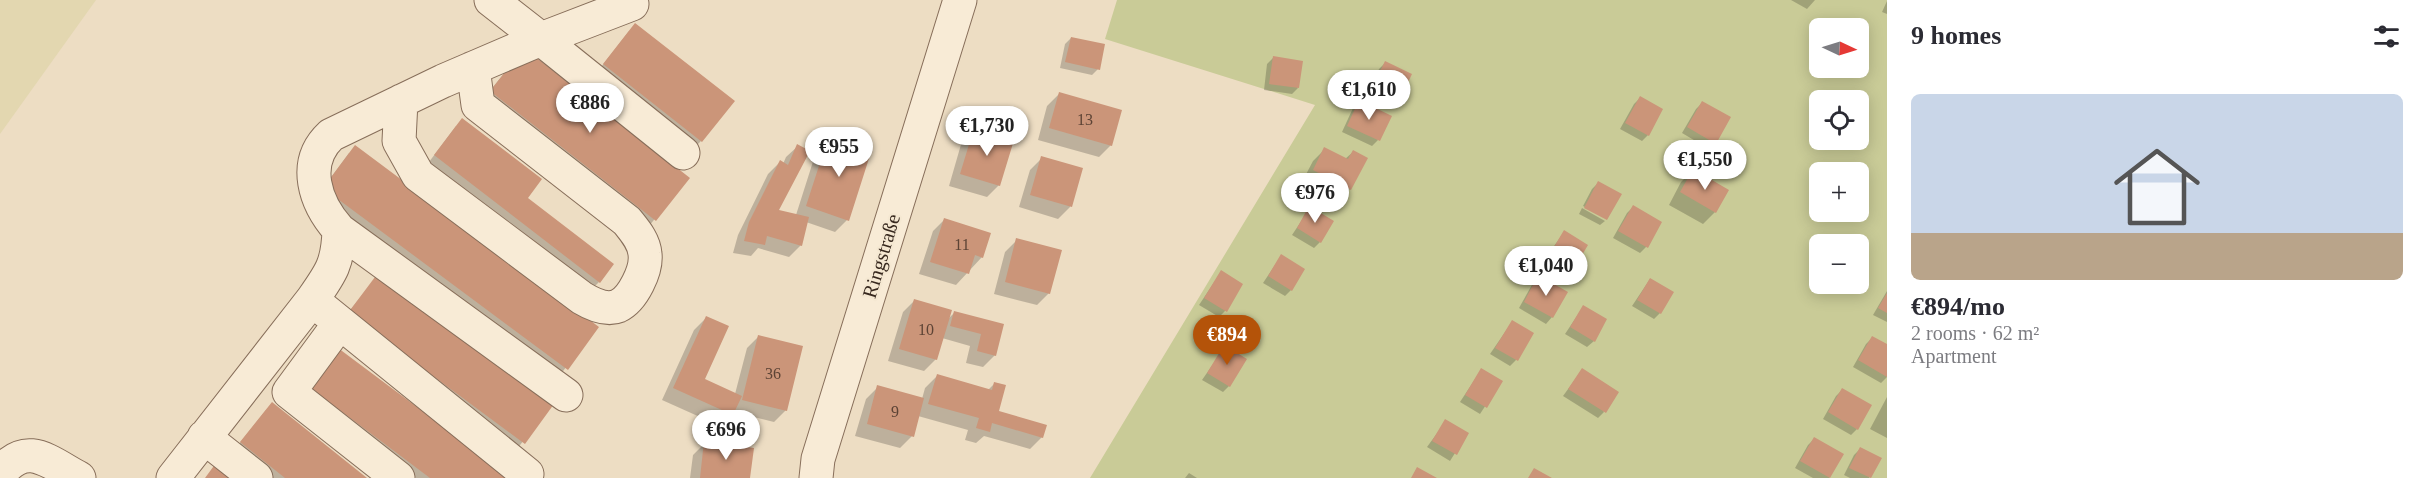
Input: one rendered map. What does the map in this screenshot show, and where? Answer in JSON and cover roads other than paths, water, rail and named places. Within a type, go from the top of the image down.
[{"type":"street","points":[[492,0],[683,153]]},
{"type":"street","name":"Ringstraße","points":[[816,478],[818,459],[960,0]]},
{"type":"street","points":[[566,395],[339,230],[328,217],[317,196],[314,175],[316,156],[331,135],[473,68],[634,1]]},
{"type":"street","points":[[401,101],[399,141],[418,175],[582,298],[606,308],[618,305],[630,295],[642,274],[645,254],[639,234],[627,221],[478,105],[473,68]]},
{"type":"street","points":[[172,478],[328,277],[338,255],[339,230]]},
{"type":"street","points":[[312,300],[527,474]]},
{"type":"street","points":[[289,392],[339,324]]},
{"type":"street","points":[[258,369],[398,478]]},
{"type":"street","points":[[204,437],[256,478]]},
{"type":"street","points":[[0,474],[8,464],[21,456],[35,456],[50,461],[79,478]]}]
